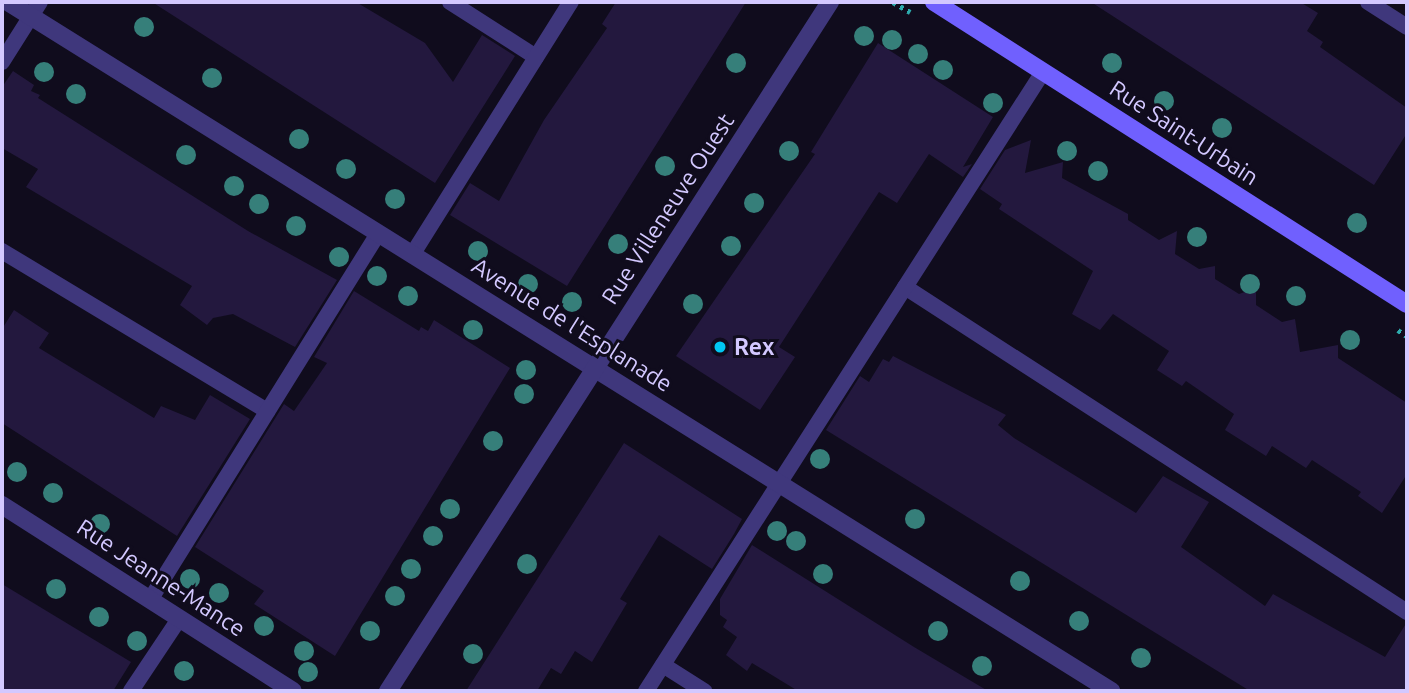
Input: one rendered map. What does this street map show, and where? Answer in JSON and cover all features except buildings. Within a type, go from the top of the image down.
[{"type":"main road","name":"Rue Saint-Urbain","points":[[934,2],[1407,304]]},
{"type":"street","name":"Avenue de l'Esplanade","points":[[8,2],[36,9],[377,235],[1111,691]]},
{"type":"street","name":"Rue Villeneuve Ouest","points":[[388,691],[830,2]]},
{"type":"street","name":"Rue Jeanne-Mance","points":[[2,505],[293,691]]},
{"type":"lane","points":[[450,2],[537,57]]},
{"type":"lane","points":[[412,255],[571,2]]},
{"type":"lane","points":[[1368,2],[1407,27]]},
{"type":"lane","points":[[2,62],[36,9]]},
{"type":"lane","points":[[646,691],[1043,72]]},
{"type":"lane","points":[[150,600],[377,235]]},
{"type":"lane","points":[[2,251],[267,411]]},
{"type":"lane","points":[[905,287],[1407,612]]},
{"type":"lane","points":[[131,691],[179,619]]},
{"type":"lane","points":[[663,665],[704,691]]},
{"type":"path","points":[[893,2],[909,12]]},
{"type":"place","name":"Rex","points":[[720,347]]}]
